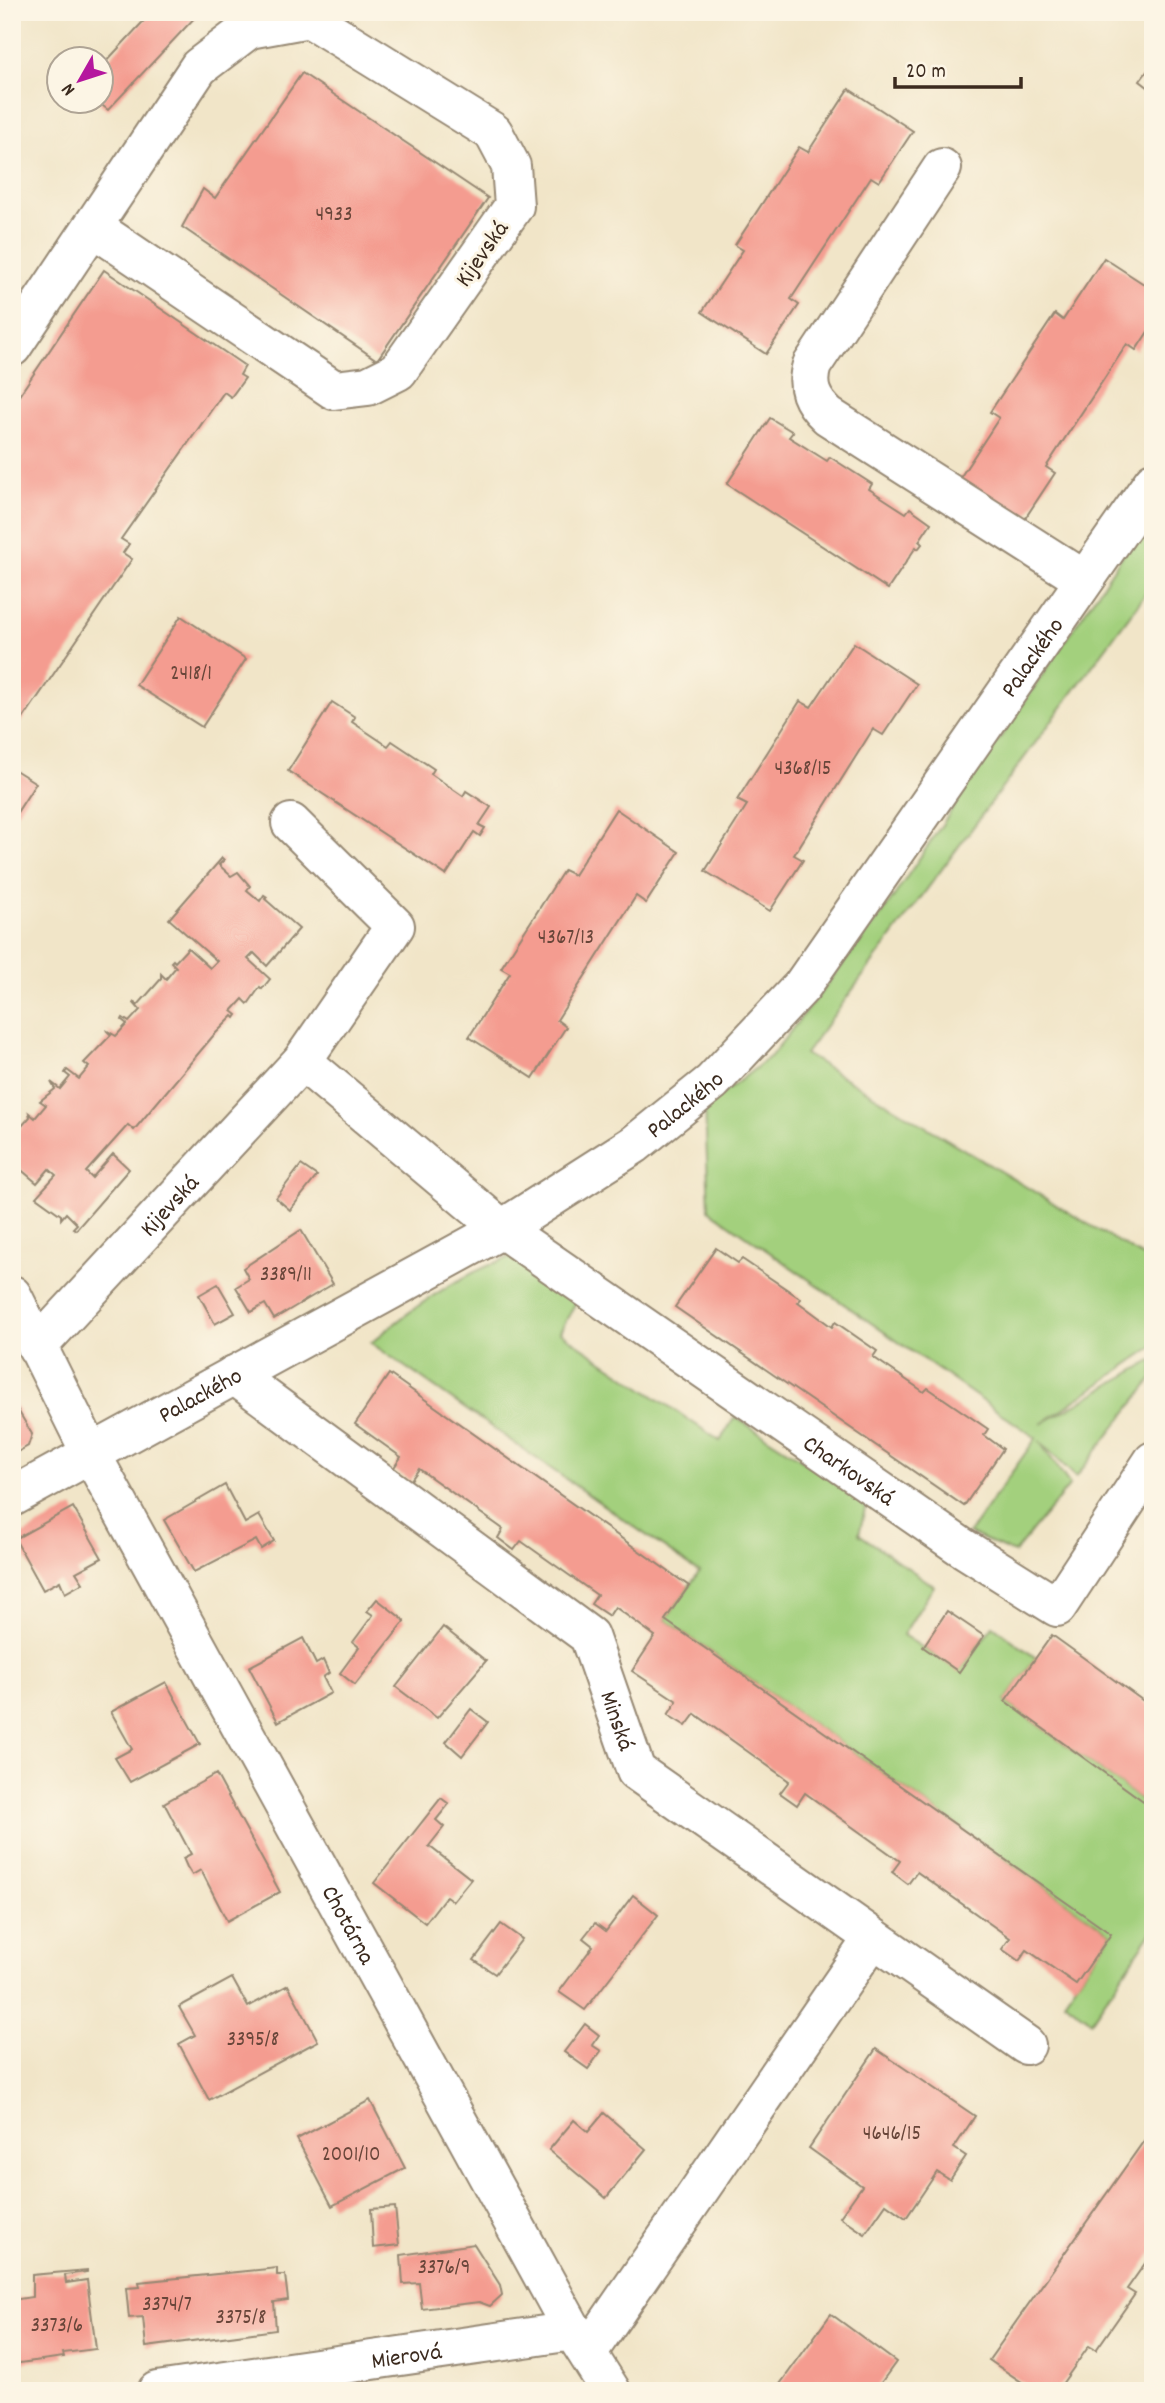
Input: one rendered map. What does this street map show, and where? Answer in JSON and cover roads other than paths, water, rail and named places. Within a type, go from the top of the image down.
[{"type":"street","name":"Kijevská","points":[[12,347],[199,67],[249,29],[309,18],[493,132],[511,166],[514,206],[398,371],[368,386],[334,390],[94,228]]},
{"type":"street","points":[[942,168],[811,365],[810,391],[816,405],[828,416],[1083,579]]},
{"type":"street","name":"Palackého","points":[[12,1497],[502,1229],[635,1144],[712,1082],[802,986],[1153,482]]},
{"type":"street","name":"Kijevská","points":[[37,1347],[302,1061],[395,926],[291,823]]},
{"type":"street","points":[[302,1061],[502,1229]]},
{"type":"street","name":"Charkovská","points":[[502,1229],[960,1546],[1056,1607],[1153,1461]]},
{"type":"street","points":[[12,1296],[91,1454]]},
{"type":"street","name":"Minská","points":[[234,1375],[589,1636],[636,1771],[1026,2045]]},
{"type":"street","name":"Chotárna","points":[[91,1454],[580,2342],[611,2391]]},
{"type":"street","points":[[580,2342],[873,1938]]},
{"type":"street","name":"Mierová","points":[[180,2389],[580,2342]]}]
